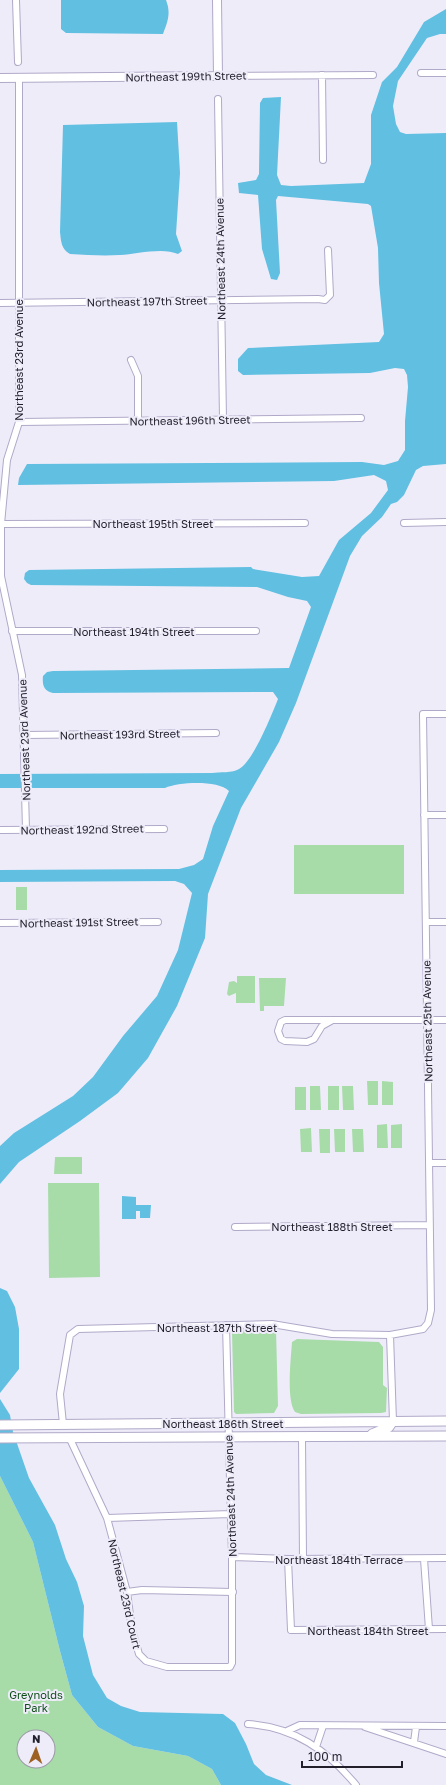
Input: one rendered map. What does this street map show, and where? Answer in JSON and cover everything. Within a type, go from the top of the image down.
[{"type":"main road","points":[[367,1436],[386,1429],[393,1421]]},
{"type":"main road","name":"Northeast 186th Street","points":[[0,1425],[446,1421]]},
{"type":"main road","name":"Northeast 186th Street","points":[[0,1438],[70,1439],[446,1436]]},
{"type":"street","points":[[16,0],[18,62]]},
{"type":"street","points":[[217,0],[218,76]]},
{"type":"street","points":[[421,73],[446,73]]},
{"type":"street","points":[[322,75],[323,160]]},
{"type":"street","name":"Northeast 199th Street","points":[[0,78],[372,75]]},
{"type":"street","name":"Northeast 23rd Avenue","points":[[19,78],[19,422],[7,460],[0,524],[1,576],[22,675],[26,830]]},
{"type":"street","name":"Northeast 24th Avenue","points":[[218,100],[222,419]]},
{"type":"street","name":"Northeast 197th Street","points":[[0,303],[325,300],[330,295],[328,250]]},
{"type":"street","points":[[131,360],[138,376],[138,421]]},
{"type":"street","name":"Northeast 196th Street","points":[[19,422],[361,418]]},
{"type":"street","points":[[404,523],[446,522]]},
{"type":"street","name":"Northeast 195th Street","points":[[0,524],[305,523]]},
{"type":"street","name":"Northeast 194th Street","points":[[12,631],[256,630]]},
{"type":"street","name":"Northeast 25th Avenue","points":[[426,1326],[430,1320],[431,1310],[423,714],[446,714]]},
{"type":"street","name":"Northeast 193rd Street","points":[[24,735],[216,733]]},
{"type":"street","points":[[424,815],[446,815]]},
{"type":"street","name":"Northeast 192nd Street","points":[[0,830],[164,829]]},
{"type":"street","name":"Northeast 191st Street","points":[[0,923],[158,922]]},
{"type":"street","points":[[426,922],[446,922]]},
{"type":"street","points":[[331,1021],[322,1026],[314,1040],[307,1042],[285,1041],[281,1039],[278,1031],[281,1022],[285,1020],[446,1020]]},
{"type":"street","points":[[429,1163],[446,1163]]},
{"type":"street","name":"Northeast 188th Street","points":[[235,1227],[429,1226]]},
{"type":"street","name":"Northeast 187th Street","points":[[63,1424],[60,1394],[70,1335],[78,1329],[272,1324],[332,1334],[390,1335],[420,1330],[426,1326]]},
{"type":"street","name":"Northeast 24th Avenue","points":[[226,1325],[233,1592],[232,1664],[230,1667]]},
{"type":"street","points":[[390,1335],[393,1421]]},
{"type":"street","points":[[302,1437],[303,1559]]},
{"type":"street","name":"Northeast 23rd Court","points":[[70,1439],[107,1518],[127,1592],[132,1630],[139,1654],[146,1661],[168,1667],[230,1667]]},
{"type":"street","points":[[107,1518],[231,1514]]},
{"type":"street","name":"Northeast 184th Terrace","points":[[232,1557],[288,1559],[446,1558]]},
{"type":"street","name":"Northeast 184th Street","points":[[288,1559],[290,1630],[446,1629]]},
{"type":"street","points":[[424,1559],[429,1629]]},
{"type":"street","points":[[127,1592],[142,1590],[233,1592]]},
{"type":"street","points":[[248,1724],[267,1725],[287,1731],[316,1747],[343,1770],[356,1785]]},
{"type":"street","points":[[380,1732],[379,1728],[381,1725]]},
{"type":"street","points":[[287,1731],[300,1726],[446,1726]]},
{"type":"street","points":[[316,1747],[323,1726]]},
{"type":"street","points":[[360,1726],[414,1742],[446,1754]]},
{"type":"street","points":[[414,1742],[416,1727]]},
{"type":"green space","points":[[294,845],[404,845],[404,894],[294,894]]},
{"type":"green space","points":[[16,887],[27,887],[27,910],[16,910]]},
{"type":"green space","points":[[237,976],[255,976],[255,1003],[236,1003],[236,993],[229,996],[227,994],[229,982],[234,981],[237,983]]},
{"type":"green space","points":[[259,978],[286,978],[284,1006],[264,1006],[264,1011],[260,1011]]},
{"type":"green space","points":[[367,1081],[378,1081],[378,1105],[368,1105]]},
{"type":"green space","points":[[382,1081],[393,1082],[393,1105],[382,1105]]},
{"type":"green space","points":[[310,1086],[320,1086],[321,1110],[310,1110]]},
{"type":"green space","points":[[328,1086],[339,1086],[339,1110],[328,1110]]},
{"type":"green space","points":[[342,1086],[353,1086],[354,1110],[343,1110]]},
{"type":"green space","points":[[295,1087],[306,1087],[306,1110],[295,1110]]},
{"type":"green space","points":[[387,1124],[388,1148],[377,1148],[377,1125]]},
{"type":"green space","points":[[402,1124],[402,1148],[391,1148],[391,1125]]},
{"type":"green space","points":[[311,1128],[312,1152],[301,1152],[300,1129]]},
{"type":"green space","points":[[319,1129],[330,1129],[330,1153],[320,1153]]},
{"type":"green space","points":[[334,1129],[345,1129],[345,1152],[335,1152]]},
{"type":"green space","points":[[352,1129],[363,1129],[364,1152],[353,1152]]},
{"type":"green space","points":[[55,1157],[82,1157],[82,1174],[54,1174]]},
{"type":"green space","points":[[48,1183],[99,1183],[100,1277],[49,1278]]},
{"type":"green space","points":[[234,1328],[276,1329],[278,1406],[274,1413],[236,1414],[234,1412],[232,1333]]},
{"type":"green space","points":[[297,1339],[379,1342],[383,1347],[383,1385],[387,1388],[386,1412],[301,1414],[295,1412],[292,1406],[290,1378],[292,1342]]},
{"type":"green space","name":"Greynolds Park","points":[[0,1476],[33,1542],[72,1695],[98,1727],[133,1746],[188,1756],[212,1769],[221,1785],[0,1785]]},
{"type":"water","points":[[61,0],[166,0],[168,17],[163,34],[66,33],[61,29]]},
{"type":"water","points":[[446,9],[446,34],[440,34],[427,38],[398,81],[393,106],[396,124],[400,132],[406,134],[446,133],[446,464],[423,466],[416,470],[404,495],[397,502],[391,504],[382,517],[362,536],[350,556],[296,703],[279,742],[241,808],[208,894],[205,938],[177,1006],[148,1058],[118,1093],[80,1121],[19,1162],[0,1184],[0,1146],[14,1133],[73,1096],[93,1077],[123,1036],[157,996],[178,950],[192,893],[184,884],[175,881],[0,882],[0,870],[179,869],[194,865],[203,859],[213,826],[229,791],[224,787],[198,783],[179,784],[165,788],[0,788],[0,774],[212,773],[233,771],[244,765],[256,748],[278,699],[273,692],[53,693],[44,687],[43,676],[47,672],[53,671],[289,668],[311,607],[307,601],[288,597],[257,587],[31,585],[24,579],[25,573],[29,570],[251,567],[253,569],[302,577],[319,576],[339,540],[371,513],[388,490],[386,481],[374,475],[334,481],[18,485],[19,478],[27,464],[362,462],[384,465],[398,461],[405,450],[405,421],[408,387],[407,375],[404,369],[395,368],[370,373],[243,375],[238,371],[238,359],[248,348],[379,342],[384,334],[379,283],[378,248],[371,206],[368,204],[278,196],[276,200],[280,273],[277,280],[271,279],[262,249],[258,195],[239,193],[238,183],[256,180],[259,174],[260,103],[263,98],[281,97],[277,175],[281,185],[291,186],[364,183],[371,164],[371,115],[382,82],[397,67],[424,22]]},
{"type":"water","points":[[177,122],[180,173],[176,234],[182,251],[178,254],[157,251],[120,255],[70,254],[67,252],[62,244],[60,232],[63,125]]},
{"type":"water","points":[[122,1196],[136,1197],[136,1205],[151,1205],[150,1218],[140,1218],[140,1211],[136,1211],[136,1219],[122,1219]]},
{"type":"water","points":[[0,1288],[7,1291],[15,1307],[19,1329],[19,1369],[0,1393]]},
{"type":"water","points":[[0,1399],[10,1415],[13,1432],[29,1478],[55,1525],[66,1559],[77,1582],[84,1606],[83,1636],[93,1675],[107,1698],[121,1706],[140,1712],[223,1714],[235,1723],[254,1764],[266,1775],[292,1785],[221,1785],[212,1769],[188,1756],[133,1746],[98,1727],[72,1695],[33,1542],[0,1476]]}]
